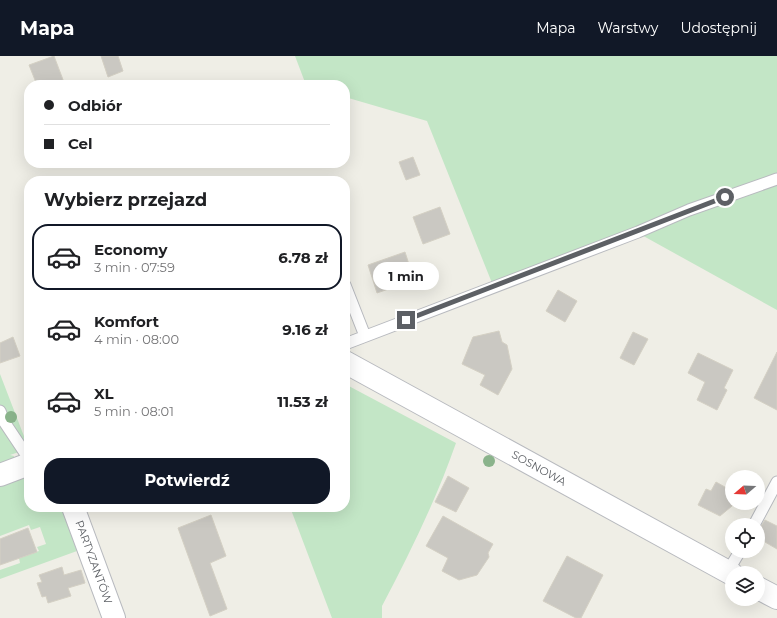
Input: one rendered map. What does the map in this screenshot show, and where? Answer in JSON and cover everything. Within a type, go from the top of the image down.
[{"type":"street","name":"SOSNOWA","points":[[350,365],[725,569]]},
{"type":"street","points":[[0,475],[24,466]]},
{"type":"street","name":"PARTYZANTÓW","points":[[75,512],[114,618]]},
{"type":"street","points":[[765,592],[777,598]]},
{"type":"lane","points":[[350,342],[631,234],[689,210],[777,179]]},
{"type":"lane","points":[[350,298],[365,336]]},
{"type":"lane","points":[[0,411],[5,423],[24,452]]},
{"type":"lane","points":[[758,518],[777,482]]},
{"type":"green space","points":[[295,56],[777,56],[777,310],[638,233],[494,288],[427,121],[350,98],[350,80],[304,80]]},
{"type":"green space","points":[[0,374],[24,436],[24,450],[10,455],[14,456],[13,461],[0,466]]},
{"type":"green space","points":[[350,387],[456,443],[422,526],[382,606],[382,618],[332,618],[292,512],[350,512]]},
{"type":"green space","points":[[24,477],[24,512],[63,512],[77,551],[0,579],[0,570],[20,563],[19,558],[39,551],[37,547],[46,544],[40,527],[31,530],[29,525],[0,536],[0,486]]},
{"type":"building","points":[[54,56],[63,80],[35,80],[29,65]]},
{"type":"building","points":[[101,56],[118,56],[123,71],[108,77]]},
{"type":"building","points":[[413,157],[420,175],[406,180],[399,162]]},
{"type":"building","points":[[440,207],[450,234],[423,244],[413,217]]},
{"type":"building","points":[[405,252],[414,280],[377,293],[368,265]]},
{"type":"building","points":[[558,290],[577,301],[565,322],[546,311]]},
{"type":"building","points":[[499,331],[502,342],[507,345],[512,369],[498,395],[480,385],[485,375],[462,364],[473,337]]},
{"type":"building","points":[[633,332],[648,339],[634,365],[620,358]]},
{"type":"building","points":[[13,337],[20,356],[0,363],[0,343]]},
{"type":"building","points":[[777,352],[777,410],[754,398]]},
{"type":"building","points":[[698,353],[733,370],[724,388],[727,390],[717,410],[697,400],[705,382],[688,373]]},
{"type":"building","points":[[448,476],[469,488],[456,512],[435,502]]},
{"type":"building","points":[[716,482],[725,487],[725,510],[727,510],[720,516],[698,505],[706,489],[711,491]]},
{"type":"building","points":[[211,515],[226,556],[210,563],[227,609],[210,616],[178,528]]},
{"type":"building","points":[[443,516],[493,544],[488,553],[489,557],[477,575],[459,580],[442,571],[448,558],[426,546]]},
{"type":"building","points":[[765,520],[777,526],[777,549],[765,542]]},
{"type":"building","points":[[28,528],[37,552],[0,565],[0,539]]},
{"type":"building","points":[[567,556],[603,575],[581,618],[576,618],[543,601]]},
{"type":"building","points":[[62,567],[64,575],[81,570],[85,583],[68,588],[71,596],[48,603],[46,596],[42,597],[37,583],[42,582],[39,575]]},
{"type":"route","points":[[406,320],[638,232],[689,210],[725,197]]}]
